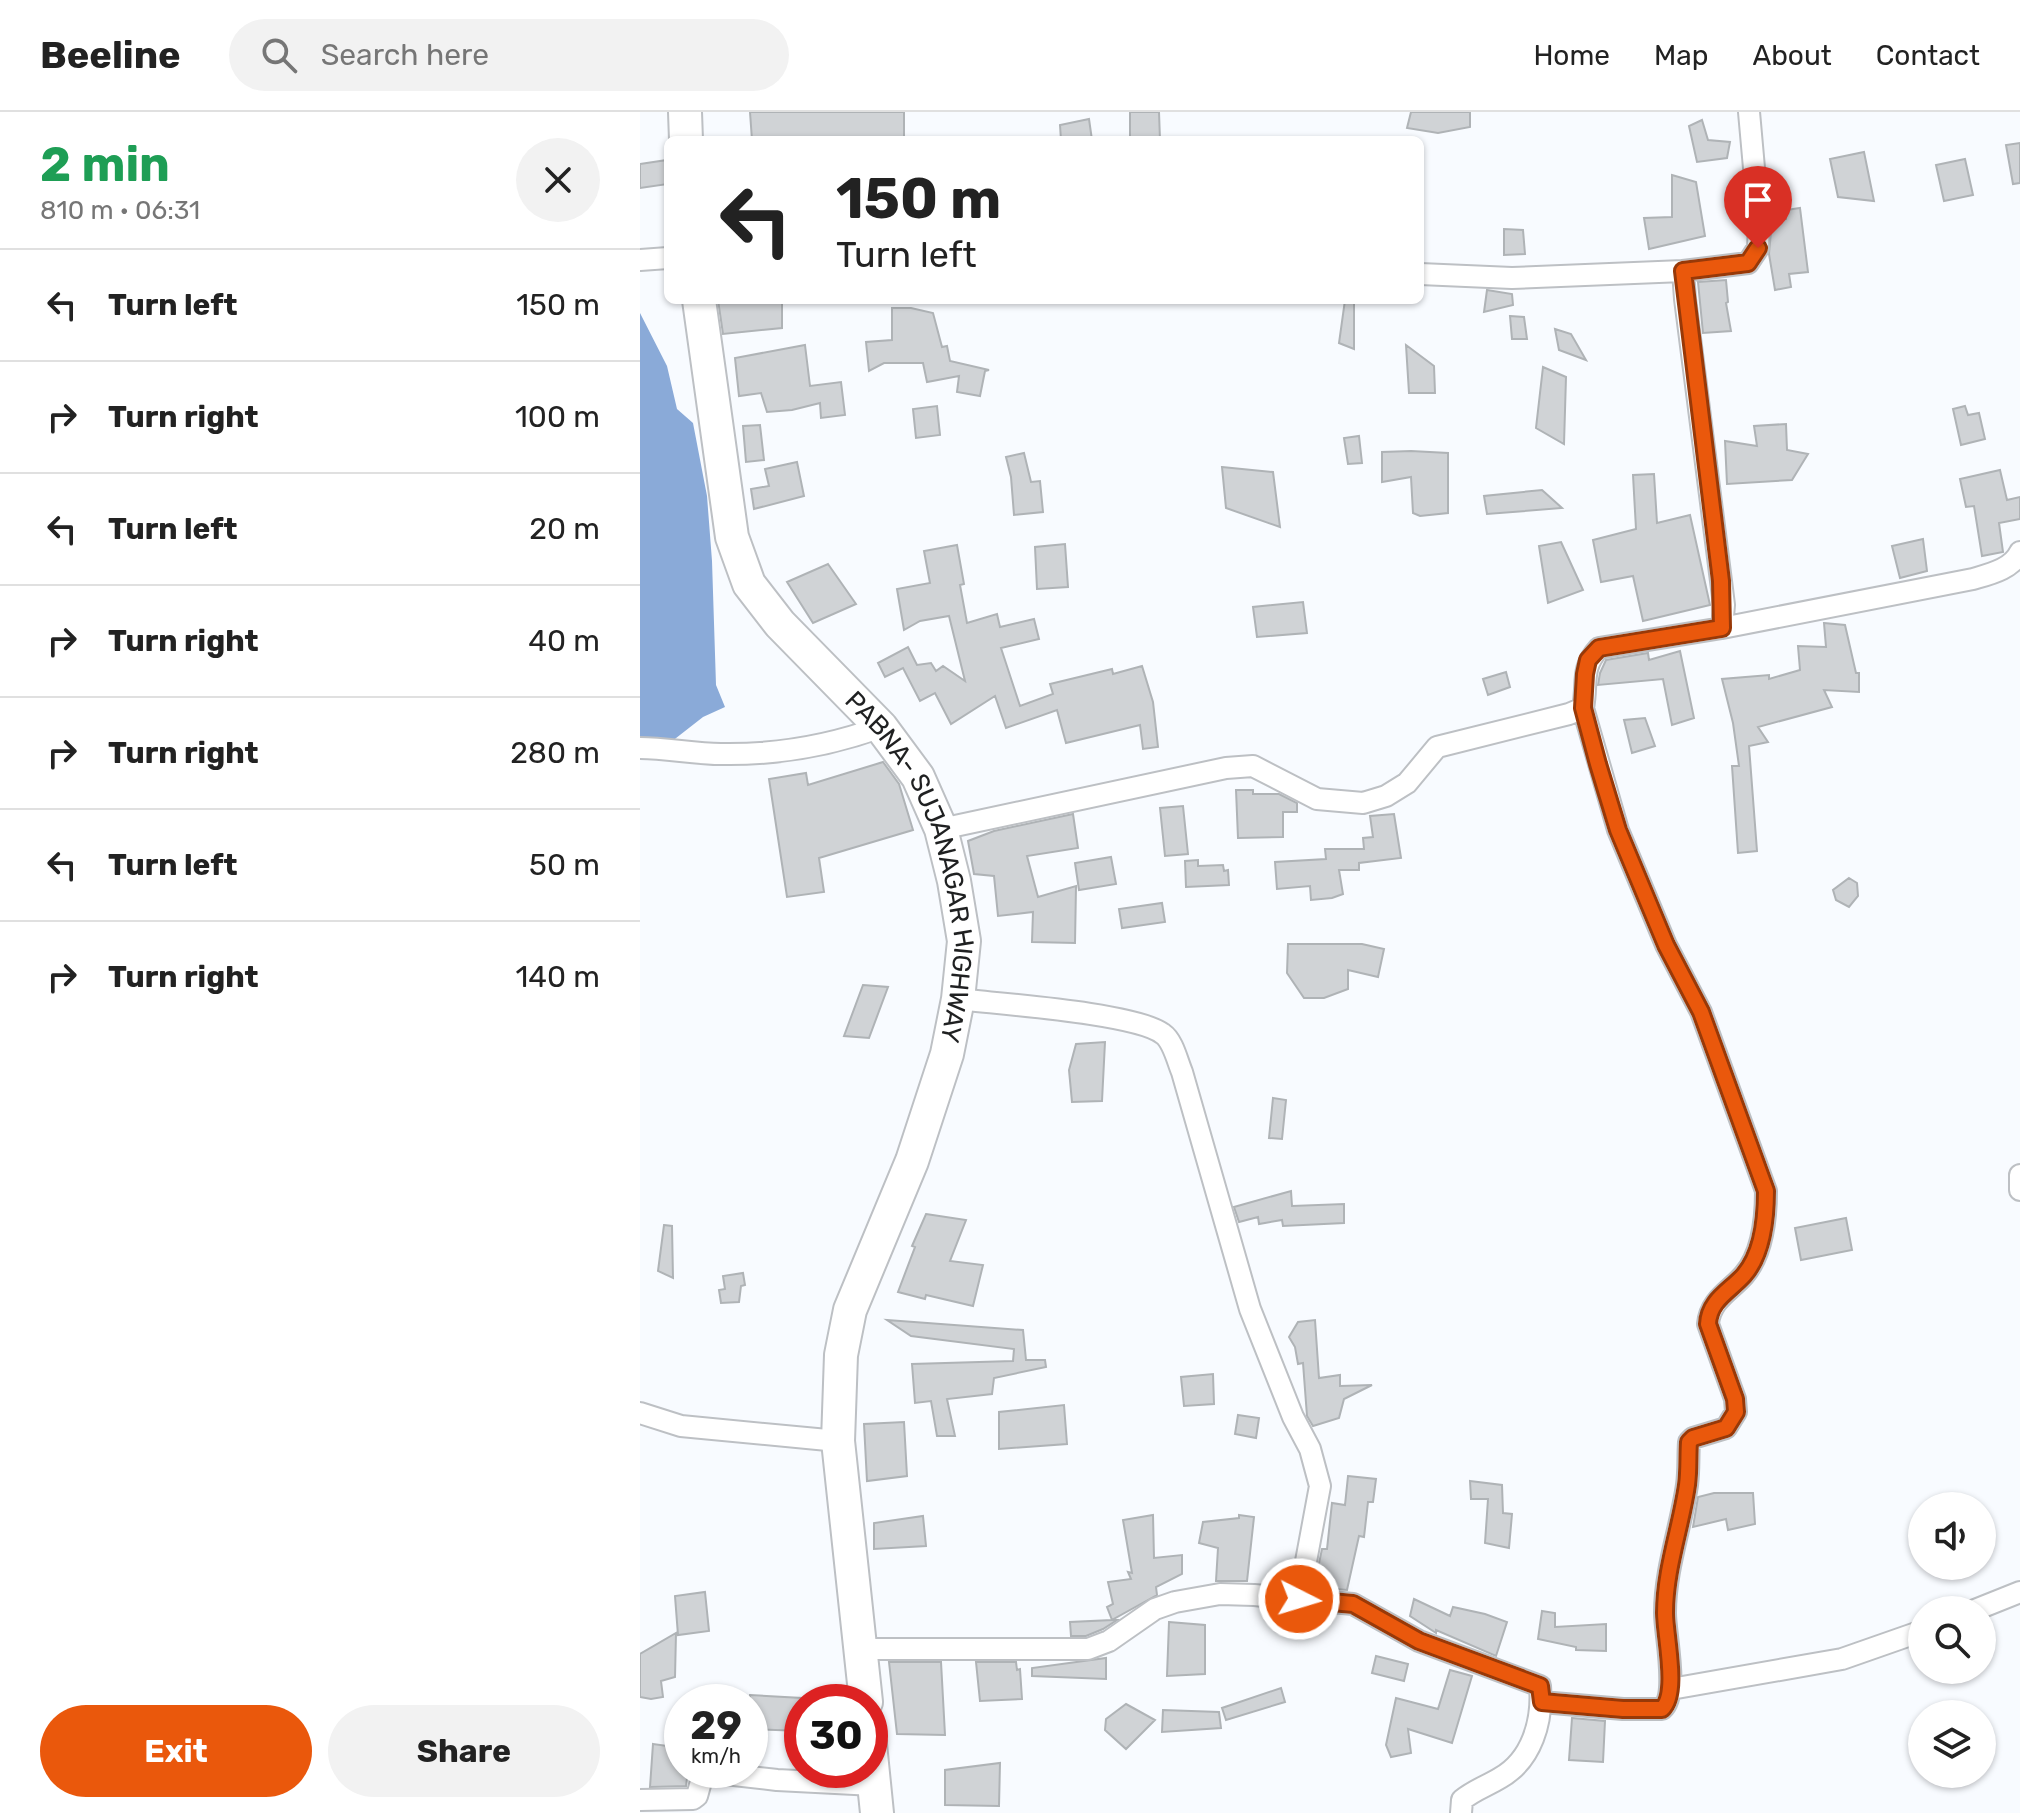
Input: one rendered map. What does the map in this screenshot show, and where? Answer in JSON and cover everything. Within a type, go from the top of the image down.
[{"type":"main road","points":[[685,112],[686,136]]},
{"type":"main road","name":"PABNA- SUJANAGAR HIGHWAY","points":[[700,304],[732,537],[749,584],[780,624],[881,727],[918,777],[941,829],[964,941],[958,999],[947,1054],[912,1161],[850,1310],[841,1355],[838,1441],[864,1684]]},
{"type":"street","points":[[1424,274],[1512,278],[1683,271],[1748,263],[1758,248],[1759,224],[1749,112]]},
{"type":"street","points":[[640,260],[664,258]]},
{"type":"street","points":[[1683,271],[1721,581],[1722,628]]},
{"type":"street","points":[[1542,1702],[1623,1709],[1662,1709],[1666,1705],[1671,1689],[1665,1611],[1674,1542],[1688,1483],[1689,1442],[1726,1428],[1736,1412],[1735,1399],[1708,1324],[1708,1313],[1746,1273],[1757,1250],[1766,1217],[1766,1191],[1701,1012],[1666,945],[1618,830],[1583,708],[1588,660],[1599,648],[1722,628],[1973,579],[2016,561],[2020,552]]},
{"type":"street","points":[[941,829],[1226,768],[1253,766],[1317,799],[1363,803],[1386,796],[1407,783],[1437,747],[1583,708]]},
{"type":"street","points":[[640,748],[720,754],[795,751],[847,739],[881,727]]},
{"type":"street","points":[[958,999],[1121,1019],[1155,1029],[1167,1036],[1182,1072],[1250,1309],[1317,1468],[1320,1486],[1299,1599]]},
{"type":"street","points":[[2020,1175],[2020,1190]]},
{"type":"street","points":[[640,1413],[681,1426],[838,1441]]},
{"type":"street","points":[[1996,1602],[2020,1592]]},
{"type":"street","points":[[861,1649],[1088,1649],[1109,1641],[1155,1609],[1220,1594],[1353,1604],[1419,1641],[1540,1686],[1542,1702],[1537,1728],[1524,1760],[1500,1778],[1475,1789],[1462,1800],[1461,1813]]},
{"type":"street","points":[[1671,1689],[1842,1659],[1908,1636]]},
{"type":"street","points":[[640,1800],[693,1799],[697,1796],[702,1778],[716,1773],[777,1780],[875,1799]]},
{"type":"water","points":[[640,313],[667,366],[677,409],[693,423],[707,496],[716,685],[725,707],[703,717],[671,742],[640,742]]},
{"type":"building","points":[[750,112],[904,112],[904,136],[752,136]]},
{"type":"building","points":[[1130,112],[1159,112],[1160,136],[1130,136]]},
{"type":"building","points":[[1411,112],[1470,112],[1470,127],[1438,133],[1407,128]]},
{"type":"building","points":[[1089,119],[1091,136],[1061,136],[1060,125]]},
{"type":"building","points":[[1702,120],[1708,140],[1730,142],[1727,158],[1697,162],[1689,126]]},
{"type":"building","points":[[2020,143],[2020,183],[2013,184],[2006,145]]},
{"type":"building","points":[[1864,152],[1874,201],[1838,197],[1830,159]]},
{"type":"building","points":[[1965,159],[1973,195],[1944,201],[1936,165]]},
{"type":"building","points":[[664,160],[664,185],[640,188],[640,164]]},
{"type":"building","points":[[1672,175],[1696,182],[1705,236],[1649,249],[1644,218],[1672,217]]},
{"type":"building","points":[[1800,208],[1808,272],[1789,274],[1791,287],[1775,290],[1769,254],[1772,220],[1786,219],[1786,210]]},
{"type":"building","points":[[1504,229],[1523,230],[1525,254],[1504,255]]},
{"type":"building","points":[[1726,280],[1731,331],[1703,333],[1698,282]]},
{"type":"building","points":[[1487,290],[1512,294],[1513,305],[1484,312]]},
{"type":"building","points":[[719,304],[782,304],[782,328],[723,334]]},
{"type":"building","points":[[1344,304],[1354,304],[1354,349],[1339,343]]},
{"type":"building","points":[[892,308],[933,313],[942,347],[947,346],[950,361],[989,370],[985,371],[980,396],[957,392],[959,376],[927,382],[923,363],[884,363],[869,371],[866,342],[892,340]]},
{"type":"building","points":[[1510,316],[1524,317],[1527,339],[1512,339]]},
{"type":"building","points":[[1555,329],[1571,334],[1586,360],[1559,350]]},
{"type":"building","points":[[805,345],[810,386],[841,382],[845,415],[821,418],[820,403],[767,412],[761,393],[739,396],[735,358]]},
{"type":"building","points":[[1406,345],[1434,366],[1435,393],[1409,393]]},
{"type":"building","points":[[1543,367],[1566,377],[1564,444],[1536,428]]},
{"type":"building","points":[[937,406],[940,435],[916,438],[913,409]]},
{"type":"building","points":[[1965,406],[1968,415],[1979,413],[1985,439],[1961,445],[1953,409]]},
{"type":"building","points":[[1786,424],[1787,450],[1808,454],[1792,480],[1727,484],[1725,441],[1757,446],[1754,426]]},
{"type":"building","points":[[760,425],[764,460],[746,462],[743,426]]},
{"type":"building","points":[[1359,436],[1362,463],[1348,464],[1344,438]]},
{"type":"building","points":[[1382,452],[1448,453],[1448,513],[1420,516],[1413,513],[1411,477],[1382,482]]},
{"type":"building","points":[[1024,453],[1031,482],[1040,481],[1043,512],[1014,515],[1006,457]]},
{"type":"building","points":[[797,462],[804,496],[754,509],[751,489],[769,486],[765,469]]},
{"type":"building","points":[[1222,467],[1273,472],[1280,527],[1226,508]]},
{"type":"building","points":[[2000,470],[2007,500],[2020,497],[2020,519],[1999,523],[2003,552],[1982,556],[1974,506],[1966,507],[1960,479]]},
{"type":"building","points":[[1654,474],[1657,523],[1690,515],[1710,605],[1643,621],[1633,576],[1601,582],[1593,540],[1636,529],[1633,475]]},
{"type":"building","points":[[1542,490],[1562,508],[1487,514],[1484,496]]},
{"type":"building","points":[[1923,539],[1927,571],[1900,578],[1892,546]]},
{"type":"building","points":[[1561,542],[1583,590],[1548,603],[1539,546]]},
{"type":"building","points":[[1065,544],[1068,587],[1037,589],[1035,547]]},
{"type":"building","points":[[957,545],[967,623],[997,614],[1000,627],[1034,619],[1039,639],[1001,648],[1020,706],[1053,694],[1050,684],[1112,669],[1113,674],[1142,666],[1153,702],[1158,747],[1143,749],[1140,725],[1066,743],[1057,710],[1006,728],[995,696],[951,724],[935,693],[920,701],[903,668],[885,677],[878,663],[908,647],[917,665],[931,663],[936,671],[943,666],[965,681],[949,616],[920,621],[904,630],[897,589],[930,583],[924,551]]},
{"type":"building","points":[[828,564],[856,604],[813,623],[787,582]]},
{"type":"building","points":[[1303,602],[1307,633],[1257,637],[1253,607]]},
{"type":"building","points":[[1824,623],[1845,625],[1856,673],[1859,673],[1859,692],[1824,690],[1832,707],[1758,727],[1768,742],[1749,746],[1757,851],[1738,853],[1732,766],[1739,766],[1722,679],[1769,675],[1769,679],[1800,670],[1798,646],[1826,647]]},
{"type":"building","points":[[1680,651],[1694,718],[1672,725],[1663,679],[1598,685],[1606,660],[1648,653],[1649,660]]},
{"type":"building","points":[[1506,672],[1510,687],[1488,695],[1483,679]]},
{"type":"building","points":[[1645,718],[1655,746],[1632,753],[1624,720]]},
{"type":"building","points":[[883,762],[899,784],[913,830],[819,858],[824,892],[787,897],[769,779],[806,773],[808,785]]},
{"type":"building","points":[[1236,790],[1253,790],[1253,794],[1279,794],[1297,803],[1297,812],[1283,812],[1283,837],[1238,838]]},
{"type":"building","points":[[1183,806],[1188,854],[1165,856],[1160,808]]},
{"type":"building","points":[[1073,814],[1078,848],[1027,856],[1038,897],[1076,886],[1075,943],[1032,942],[1033,912],[998,916],[994,876],[974,874],[968,841],[994,831]]},
{"type":"building","points":[[1394,814],[1401,858],[1359,863],[1359,870],[1339,870],[1343,894],[1332,898],[1311,900],[1310,886],[1277,889],[1275,862],[1326,859],[1325,849],[1364,849],[1363,838],[1373,837],[1370,816]]},
{"type":"building","points":[[1111,857],[1116,884],[1079,890],[1075,863]]},
{"type":"building","points":[[1198,860],[1198,866],[1223,865],[1224,871],[1228,870],[1229,885],[1186,887],[1185,861]]},
{"type":"building","points":[[1849,878],[1857,883],[1858,896],[1849,907],[1836,900],[1833,890]]},
{"type":"building","points":[[1162,903],[1165,922],[1122,928],[1119,909]]},
{"type":"building","points":[[1288,944],[1362,944],[1384,949],[1378,977],[1348,970],[1348,989],[1324,998],[1304,998],[1287,973]]},
{"type":"building","points":[[863,985],[888,987],[869,1038],[844,1036]]},
{"type":"building","points":[[1105,1042],[1102,1101],[1072,1102],[1069,1070],[1076,1044]]},
{"type":"building","points":[[1273,1098],[1286,1100],[1282,1139],[1269,1138]]},
{"type":"building","points":[[1291,1191],[1292,1206],[1344,1204],[1344,1223],[1283,1226],[1282,1220],[1259,1224],[1258,1217],[1239,1222],[1234,1207]]},
{"type":"building","points":[[926,1214],[966,1220],[950,1261],[983,1265],[973,1306],[898,1292]]},
{"type":"building","points":[[1846,1218],[1852,1250],[1801,1260],[1795,1228]]},
{"type":"building","points":[[664,1225],[672,1226],[673,1278],[658,1271]]},
{"type":"building","points":[[743,1273],[745,1285],[741,1286],[739,1302],[721,1303],[719,1290],[725,1289],[723,1276]]},
{"type":"building","points":[[887,1320],[1023,1330],[1026,1360],[1045,1360],[1046,1367],[994,1378],[992,1394],[947,1399],[955,1436],[937,1436],[931,1401],[915,1403],[912,1364],[1013,1361],[1014,1349],[911,1336]]},
{"type":"building","points":[[1315,1320],[1319,1378],[1340,1375],[1340,1386],[1372,1385],[1344,1399],[1339,1418],[1313,1426],[1307,1416],[1303,1363],[1298,1364],[1295,1347],[1289,1337],[1298,1322]]},
{"type":"building","points":[[1213,1374],[1214,1404],[1184,1406],[1181,1377]]},
{"type":"building","points":[[1064,1405],[1067,1444],[999,1449],[999,1412]]},
{"type":"building","points":[[1238,1415],[1259,1418],[1256,1438],[1235,1434]]},
{"type":"building","points":[[904,1422],[907,1476],[867,1481],[864,1424]]},
{"type":"building","points":[[1348,1476],[1376,1479],[1373,1502],[1368,1502],[1364,1537],[1359,1536],[1347,1590],[1314,1587],[1322,1549],[1327,1549],[1332,1503],[1345,1505]]},
{"type":"building","points":[[1470,1481],[1502,1485],[1503,1513],[1512,1514],[1509,1548],[1485,1543],[1488,1499],[1471,1499]]},
{"type":"building","points":[[1714,1493],[1753,1493],[1755,1524],[1728,1530],[1726,1519],[1693,1527],[1698,1497]]},
{"type":"building","points":[[1153,1515],[1154,1558],[1182,1555],[1182,1574],[1156,1587],[1157,1595],[1112,1620],[1107,1607],[1113,1604],[1108,1582],[1131,1579],[1128,1572],[1132,1573],[1123,1520]]},
{"type":"building","points":[[1239,1515],[1254,1517],[1247,1581],[1216,1581],[1218,1548],[1199,1543],[1203,1522],[1239,1518]]},
{"type":"building","points":[[923,1516],[926,1546],[874,1549],[874,1523]]},
{"type":"building","points":[[705,1592],[709,1631],[678,1635],[675,1596]]},
{"type":"building","points":[[1414,1599],[1450,1616],[1453,1607],[1507,1622],[1496,1656],[1436,1630],[1436,1633],[1410,1616]]},
{"type":"building","points":[[1542,1611],[1555,1613],[1555,1627],[1606,1624],[1606,1651],[1576,1650],[1576,1647],[1538,1639]]},
{"type":"building","points":[[1117,1620],[1086,1636],[1071,1636],[1070,1622]]},
{"type":"building","points":[[1169,1622],[1205,1625],[1205,1674],[1167,1676]]},
{"type":"building","points":[[676,1633],[675,1677],[661,1681],[663,1697],[640,1697],[640,1654]]},
{"type":"building","points":[[1376,1656],[1408,1664],[1404,1681],[1372,1673]]},
{"type":"building","points":[[1106,1658],[1106,1679],[1032,1676],[1032,1668]]},
{"type":"building","points":[[889,1662],[941,1662],[945,1735],[897,1734]]},
{"type":"building","points":[[976,1662],[1016,1662],[1017,1670],[1020,1669],[1022,1699],[980,1701]]},
{"type":"building","points":[[1450,1670],[1472,1676],[1452,1743],[1408,1729],[1411,1753],[1391,1757],[1386,1745],[1396,1698],[1438,1709]]},
{"type":"building","points":[[1281,1688],[1285,1702],[1226,1720],[1222,1708]]},
{"type":"building","points":[[768,1696],[784,1697],[784,1730],[768,1730]]},
{"type":"building","points":[[1126,1704],[1155,1720],[1126,1749],[1105,1730],[1106,1719]]},
{"type":"building","points":[[1163,1710],[1219,1712],[1221,1728],[1162,1732]]},
{"type":"building","points":[[1572,1718],[1605,1721],[1603,1762],[1569,1760]]},
{"type":"building","points":[[653,1744],[664,1746],[664,1787],[650,1787]]},
{"type":"building","points":[[1000,1763],[999,1806],[945,1805],[945,1770]]},
{"type":"route","points":[[1299,1599],[1353,1604],[1419,1641],[1540,1686],[1542,1702],[1623,1709],[1662,1709],[1666,1705],[1671,1689],[1665,1611],[1674,1542],[1688,1483],[1689,1442],[1730,1426],[1736,1412],[1735,1399],[1708,1324],[1708,1313],[1746,1273],[1757,1250],[1766,1217],[1766,1191],[1701,1012],[1666,945],[1618,830],[1583,708],[1585,674],[1588,660],[1599,648],[1722,628],[1724,605],[1683,271],[1739,266],[1748,263],[1758,248]]}]
